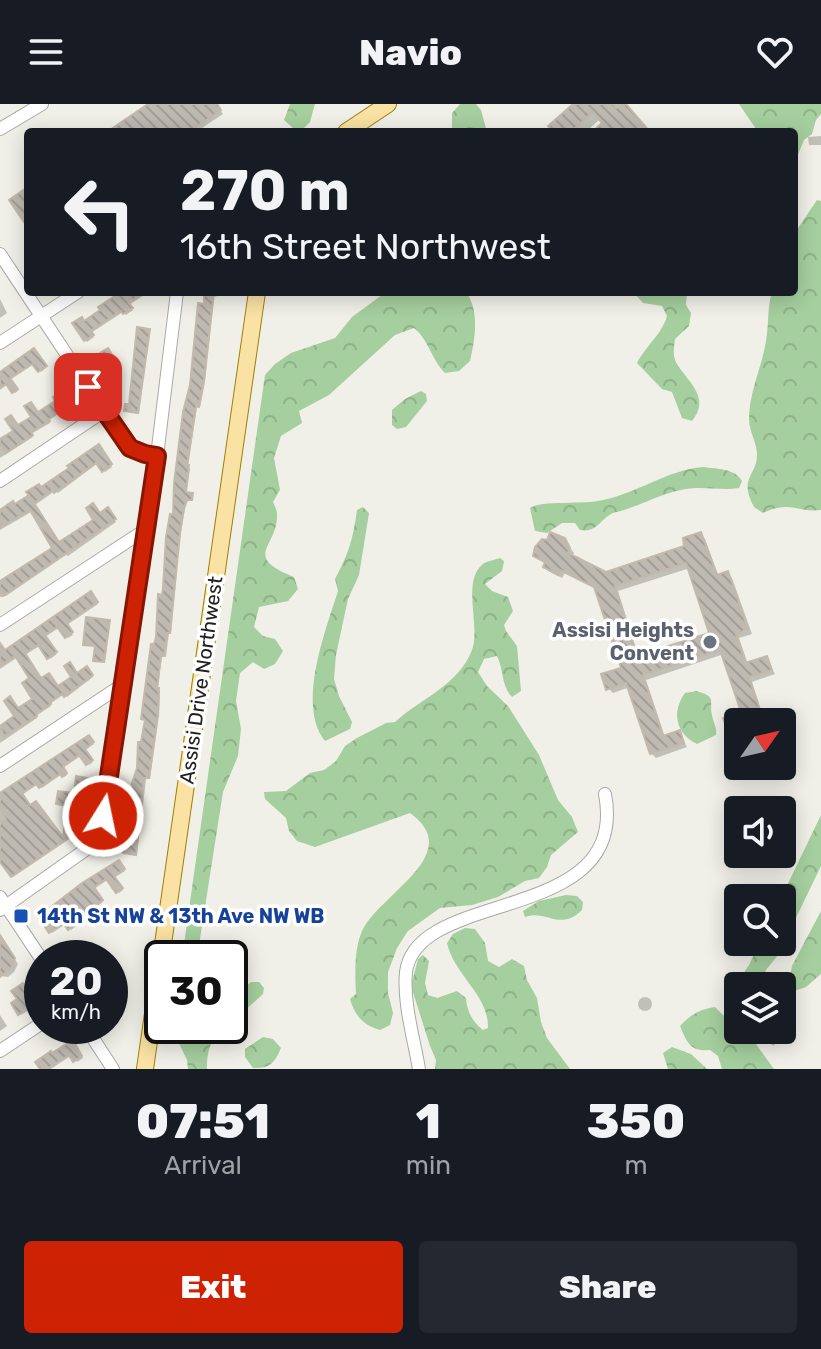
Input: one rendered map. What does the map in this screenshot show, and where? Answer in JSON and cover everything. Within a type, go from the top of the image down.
[{"type":"main road","points":[[350,128],[369,109],[388,104]]},
{"type":"main road","name":"Assisi Drive Northwest","points":[[145,1069],[256,296]]},
{"type":"street","points":[[0,129],[42,104]]},
{"type":"street","points":[[0,254],[24,290]]},
{"type":"street","points":[[28,296],[130,448],[157,456]]},
{"type":"street","points":[[0,343],[72,296]]},
{"type":"street","points":[[28,940],[2,904],[76,859],[94,841],[106,802],[157,456],[177,296]]},
{"type":"street","points":[[0,481],[104,411]]},
{"type":"street","points":[[0,625],[145,530]]},
{"type":"street","points":[[0,766],[122,685]]},
{"type":"street","points":[[419,1069],[407,995],[406,970],[413,956],[424,942],[454,921],[538,895],[580,871],[596,851],[606,831],[605,794]]},
{"type":"street","points":[[0,1051],[24,1035]]},
{"type":"street","points":[[97,1044],[113,1069]]},
{"type":"green space","points":[[290,104],[315,104],[310,122],[304,128],[293,128],[284,120]]},
{"type":"green space","points":[[460,104],[476,104],[486,128],[452,128],[452,113]]},
{"type":"green space","points":[[739,104],[821,104],[821,114],[812,134],[804,140],[798,154],[798,128],[755,128]]},
{"type":"green space","points":[[817,200],[821,201],[821,510],[780,507],[763,513],[754,507],[748,489],[757,455],[749,424],[751,399],[764,351],[771,296],[798,296],[798,228]]},
{"type":"green space","points":[[381,296],[468,296],[475,316],[470,361],[459,371],[445,373],[414,328],[395,335],[329,395],[299,411],[302,423],[281,436],[274,458],[280,490],[273,502],[277,513],[276,526],[266,557],[278,570],[294,577],[298,589],[288,601],[259,607],[254,627],[263,636],[275,639],[283,651],[275,664],[264,669],[253,662],[240,673],[236,701],[241,729],[238,756],[223,792],[200,940],[185,940],[265,375],[291,353],[335,338],[352,317]]},
{"type":"green space","points":[[637,296],[687,296],[686,305],[691,313],[689,326],[675,339],[674,358],[699,398],[697,413],[692,421],[682,418],[672,392],[662,389],[637,363],[667,316],[662,306],[643,303]]},
{"type":"green space","points":[[421,391],[426,394],[427,401],[406,427],[397,429],[392,425],[392,410]]},
{"type":"green space","points":[[703,467],[735,474],[742,481],[739,488],[696,488],[672,492],[613,513],[590,530],[580,530],[575,523],[562,523],[547,533],[535,531],[530,508],[553,503],[603,500],[677,472]]},
{"type":"green space","points":[[363,507],[369,513],[359,575],[348,599],[334,679],[352,722],[350,729],[325,741],[313,708],[316,667],[338,591],[335,579],[350,546],[357,510]]},
{"type":"green space","points":[[500,558],[504,561],[502,571],[485,584],[492,591],[508,597],[513,611],[504,625],[517,646],[521,691],[512,697],[508,693],[497,656],[484,659],[478,672],[487,686],[508,706],[539,755],[558,800],[572,817],[578,832],[551,855],[539,878],[525,881],[498,897],[472,905],[440,908],[408,931],[397,948],[388,972],[388,993],[393,1013],[390,1025],[380,1030],[360,1019],[350,999],[356,994],[358,946],[362,931],[371,917],[414,874],[424,859],[429,844],[425,828],[410,813],[315,847],[297,841],[289,831],[286,818],[265,799],[264,792],[286,791],[310,773],[324,770],[336,761],[345,746],[386,723],[395,722],[458,673],[472,650],[474,640],[473,581],[485,563]]},
{"type":"green space","points":[[697,691],[711,699],[716,735],[697,744],[684,734],[677,715],[685,693]]},
{"type":"green space","points":[[821,815],[821,866],[796,918],[796,884],[788,884]]},
{"type":"green space","points":[[566,895],[577,896],[583,902],[582,910],[574,916],[560,920],[533,915],[525,917],[523,911],[539,901]]},
{"type":"green space","points":[[821,911],[821,974],[806,987],[796,990],[796,972],[791,972]]},
{"type":"green space","points":[[465,928],[475,929],[485,943],[488,961],[499,967],[512,959],[524,966],[527,980],[537,998],[547,1038],[570,1069],[435,1069],[436,1060],[411,986],[418,959],[423,955],[429,961],[425,983],[428,995],[437,998],[457,991],[466,998],[469,1012],[476,1023],[483,1030],[488,1028],[483,1005],[456,965],[447,943],[453,934]]},
{"type":"green space","points":[[753,956],[777,956],[765,972],[744,972]]},
{"type":"green space","points":[[259,982],[264,988],[263,994],[248,1008],[248,984]]},
{"type":"green space","points":[[715,1007],[724,1016],[724,1044],[756,1044],[774,1069],[722,1069],[718,1056],[710,1050],[690,1045],[680,1026],[705,1009]]},
{"type":"green space","points":[[263,1037],[273,1039],[281,1048],[271,1064],[253,1068],[245,1057],[245,1049]]},
{"type":"green space","points":[[179,1044],[211,1044],[207,1069],[188,1069]]},
{"type":"green space","points":[[672,1047],[691,1054],[707,1069],[668,1069],[663,1053]]},
{"type":"building","points":[[148,104],[217,104],[221,110],[195,128],[113,128]]},
{"type":"building","points":[[573,104],[613,104],[616,108],[626,104],[647,128],[596,128],[602,123],[593,112],[575,128],[548,126]]},
{"type":"building","points":[[24,190],[24,222],[9,200]]},
{"type":"building","points":[[115,296],[139,296],[129,303],[133,308],[123,314],[121,311],[91,331],[94,335],[84,341],[72,323],[82,317],[84,321],[100,310],[98,307]]},
{"type":"building","points":[[204,296],[214,296],[204,380],[199,407],[196,406],[187,465],[186,492],[193,493],[192,500],[187,500],[184,507],[170,633],[167,633],[164,656],[161,656],[158,713],[149,778],[144,778],[136,855],[123,853],[132,783],[137,768],[138,742],[141,742],[145,720],[141,719],[151,644],[154,644],[156,637],[158,594],[162,595],[163,588],[166,537],[170,514],[173,515],[174,483],[183,412],[190,385],[198,303],[204,304]]},
{"type":"building","points":[[137,327],[150,329],[138,413],[124,411],[125,404],[129,404]]},
{"type":"building","points":[[34,348],[47,366],[38,372],[32,364],[10,378],[18,389],[12,393],[6,384],[0,388],[0,372]]},
{"type":"building","points":[[108,348],[119,365],[107,374],[95,356]]},
{"type":"building","points":[[63,390],[74,407],[64,414],[61,410],[31,432],[33,435],[6,453],[0,439],[13,431],[5,419],[11,415],[18,425],[31,417],[24,406],[31,402],[38,412],[55,401],[53,397]]},
{"type":"building","points":[[99,444],[112,464],[102,472],[96,463],[54,493],[53,490],[34,503],[59,542],[93,520],[86,508],[93,503],[100,513],[108,507],[116,519],[3,596],[0,581],[52,548],[30,510],[0,527],[0,510],[29,495],[26,492],[39,484],[41,487]]},
{"type":"building","name":"Assisi Heights Convent","points":[[550,532],[565,538],[570,548],[568,553],[606,572],[684,546],[683,538],[701,532],[717,575],[728,571],[748,629],[736,634],[745,663],[767,656],[772,670],[749,677],[759,708],[740,708],[720,650],[643,675],[663,736],[680,730],[684,743],[650,754],[626,683],[606,690],[601,674],[621,668],[594,587],[560,570],[558,575],[543,567],[545,562],[533,556],[535,547],[542,539],[547,540]],"holes":[[[686,563],[709,633],[637,656],[615,586]]]},
{"type":"building","points":[[91,591],[98,602],[67,623],[73,632],[65,638],[57,627],[45,635],[57,652],[47,659],[38,645],[25,653],[41,678],[49,673],[58,686],[71,677],[64,666],[70,662],[77,673],[87,666],[93,675],[4,736],[0,726],[14,716],[4,701],[10,696],[18,708],[32,699],[22,683],[29,678],[15,656],[0,666],[0,643],[5,650]]},
{"type":"building","points":[[86,617],[110,620],[104,662],[93,661],[95,646],[83,645]]},
{"type":"building","points":[[89,735],[94,742],[85,749],[93,760],[86,765],[79,755],[63,766],[67,773],[62,777],[60,774],[39,788],[36,784],[22,793],[30,805],[36,801],[63,837],[65,821],[74,834],[11,877],[0,862],[0,824],[6,819],[0,810],[0,793]]},
{"type":"building","points":[[76,776],[88,778],[82,821],[65,819],[67,806],[56,804],[58,791],[74,793]]},
{"type":"building","points":[[119,860],[125,869],[114,876],[123,888],[116,893],[106,879],[94,887],[103,900],[88,910],[90,913],[68,930],[63,923],[49,933],[36,913],[45,906],[47,910]]},
{"type":"building","points":[[0,935],[15,958],[11,968],[0,977]]},
{"type":"building","points":[[24,984],[24,1011],[18,1015],[11,1003],[17,999],[11,991]]},
{"type":"building","points":[[75,1044],[82,1056],[73,1062],[69,1055],[47,1069],[40,1069],[35,1062],[51,1051]]},
{"type":"place","name":"Assisi Heights Convent","points":[[710,642]]},
{"type":"place","name":"14th St NW & 13th Ave NW WB","points":[[21,916]]},
{"type":"route","points":[[88,387],[130,448],[157,456],[103,816]]}]
